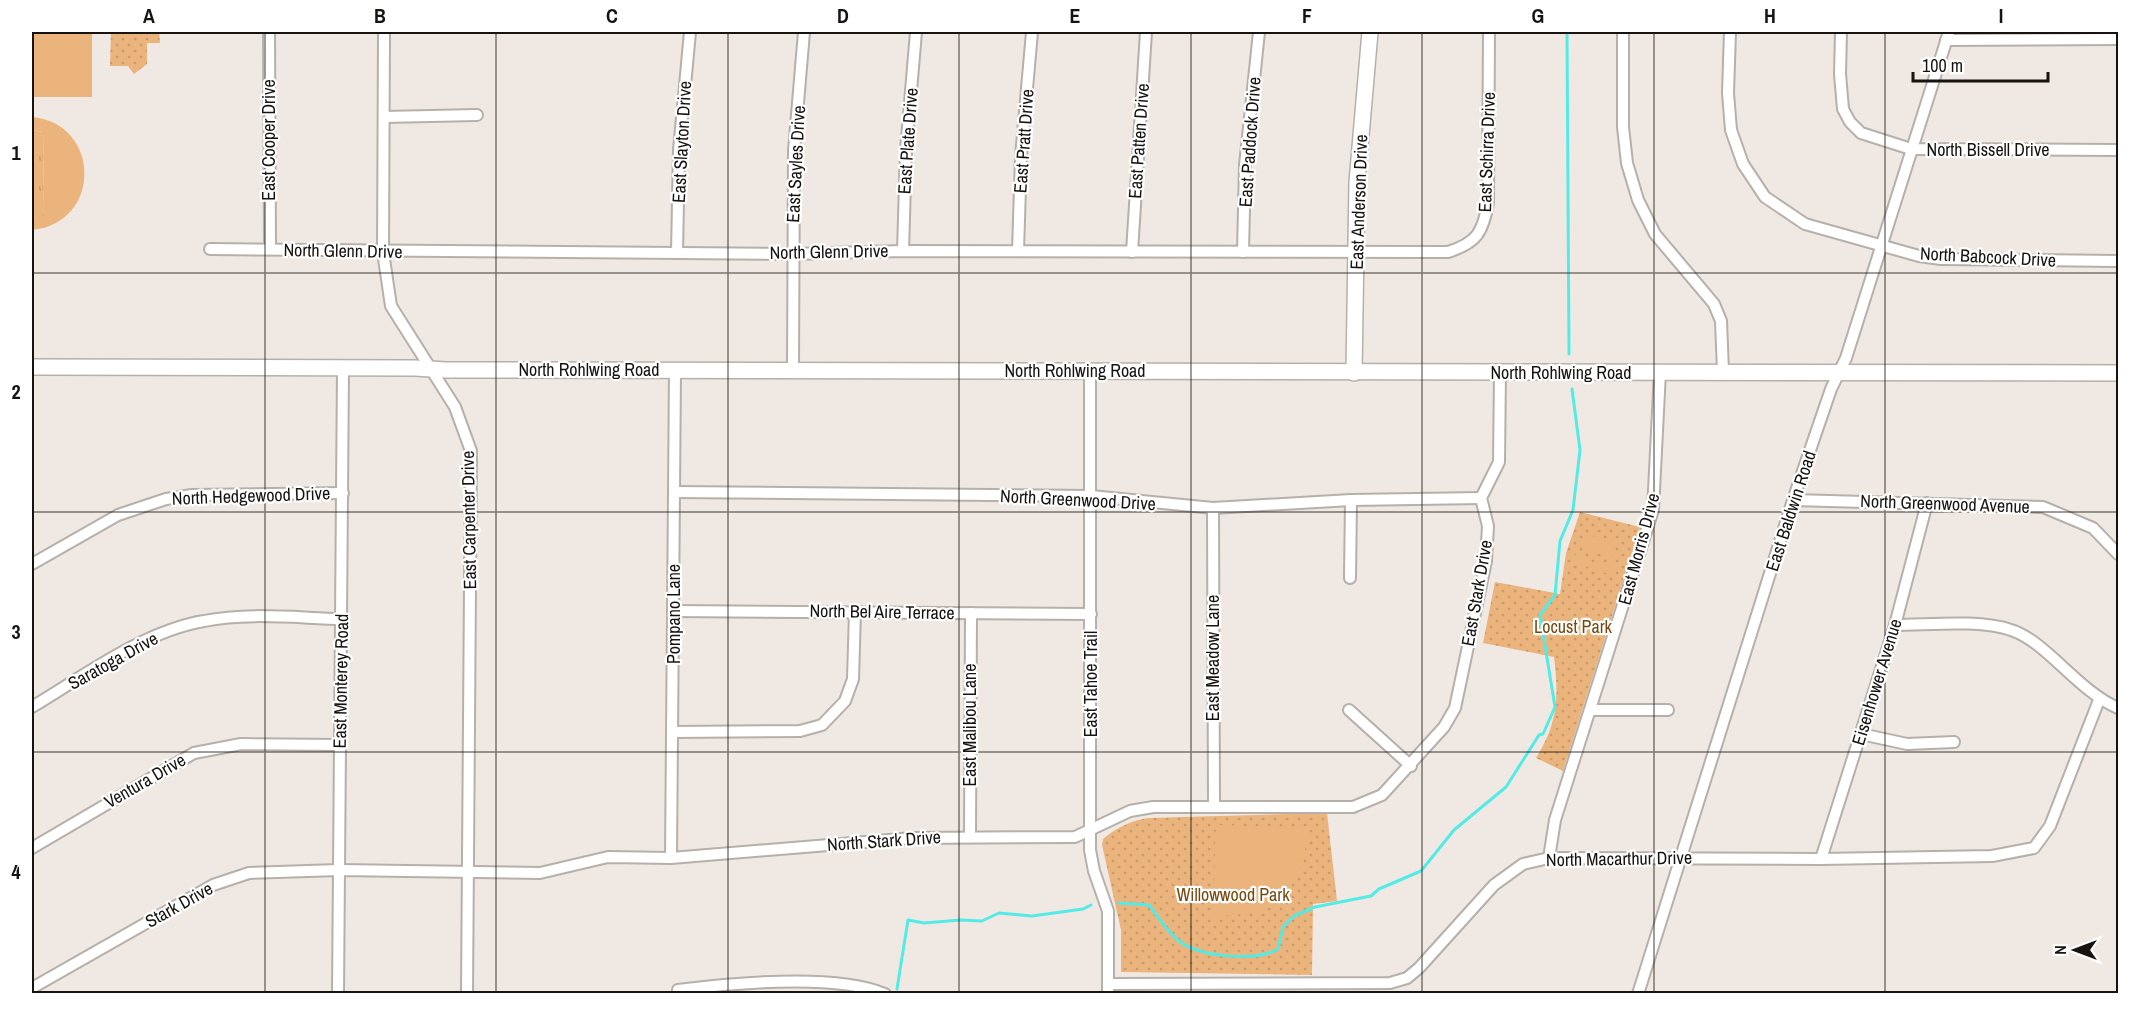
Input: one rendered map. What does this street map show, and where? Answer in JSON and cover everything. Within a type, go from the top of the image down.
[{"type":"street","name":"East Cooper Drive","points":[[269,32],[270,249]]},
{"type":"street","name":"East Carpenter Drive","points":[[384,32],[383,252],[391,306],[455,407],[471,451],[467,993]]},
{"type":"street","name":"East Slayton Drive","points":[[677,253],[679,150],[690,32]]},
{"type":"street","name":"East Sayles Drive","points":[[793,370],[794,150],[804,32]]},
{"type":"street","name":"East Plate Drive","points":[[903,251],[906,150],[916,32]]},
{"type":"street","name":"East Pratt Drive","points":[[1018,251],[1021,156],[1032,32]]},
{"type":"street","name":"East Patten Drive","points":[[1132,252],[1146,32]]},
{"type":"street","name":"East Paddock Drive","points":[[1243,252],[1245,165],[1259,32]]},
{"type":"street","name":"East Anderson Drive","points":[[1354,373],[1357,182],[1370,32]]},
{"type":"street","name":"East Schirra Drive","points":[[1449,252],[1468,246],[1484,226],[1489,32]]},
{"type":"street","points":[[1623,32],[1623,127],[1627,163],[1638,200],[1655,234],[1713,304],[1720,321],[1723,371]]},
{"type":"street","name":"North Babcock Drive","points":[[1730,32],[1728,93],[1731,130],[1743,164],[1765,197],[1805,224],[1941,259],[2118,261]]},
{"type":"street","name":"North Bissell Drive","points":[[1841,32],[1840,74],[1843,109],[1850,122],[1861,133],[1911,149],[2118,150]]},
{"type":"street","points":[[1947,36],[2118,39]]},
{"type":"street","name":"East Baldwin Road","points":[[1638,993],[1793,500],[1830,389],[1839,374],[1947,36]]},
{"type":"street","points":[[384,117],[477,115]]},
{"type":"street","name":"North Glenn Drive","points":[[210,249],[383,252],[592,250],[792,254],[903,251],[1449,252]]},
{"type":"street","name":"North Rohlwing Road","points":[[32,366],[1354,373],[1723,371],[1839,374],[2118,373]]},
{"type":"street","name":"East Monterey Road","points":[[338,993],[343,369]]},
{"type":"street","name":"Pompano Lane","points":[[671,858],[675,370]]},
{"type":"street","name":"East Tahoe Trail","points":[[1090,371],[1090,830],[1092,862],[1108,911],[1108,989]]},
{"type":"street","name":"East Morris Drive","points":[[1549,858],[1556,820],[1653,510],[1660,372]]},
{"type":"street","points":[[1481,498],[1499,462],[1500,373]]},
{"type":"street","name":"North Greenwood Drive","points":[[674,492],[1091,496],[1213,508],[1351,500],[1481,498]]},
{"type":"street","name":"North Hedgewood Drive","points":[[32,564],[118,515],[166,499],[192,495],[343,493]]},
{"type":"street","name":"East Stark Drive","points":[[1411,766],[1444,727],[1455,708],[1486,561],[1488,526],[1481,498]]},
{"type":"street","points":[[1350,579],[1351,500]]},
{"type":"street","name":"North Greenwood Avenue","points":[[1793,500],[2043,507],[2092,528],[2118,554]]},
{"type":"street","name":"Eisenhower Avenue","points":[[1821,859],[1895,625],[1927,503]]},
{"type":"street","name":"East Meadow Lane","points":[[1213,508],[1214,807]]},
{"type":"street","name":"North Bel Aire Terrace","points":[[674,611],[1091,614]]},
{"type":"street","points":[[673,732],[800,731],[822,725],[845,701],[854,679],[855,612]]},
{"type":"street","name":"East Malibou Lane","points":[[970,837],[971,613]]},
{"type":"street","name":"Saratoga Drive","points":[[32,707],[140,644],[195,622],[224,618],[342,618]]},
{"type":"street","points":[[1895,625],[1985,626],[2011,630],[2038,647],[2099,700],[2118,708]]},
{"type":"street","name":"North Macarthur Drive","points":[[1108,989],[1390,983],[1407,978],[1419,968],[1494,885],[1522,864],[1549,858],[1821,859],[1992,856],[2034,849],[2050,826],[2099,700]]},
{"type":"street","points":[[1349,710],[1411,766]]},
{"type":"street","points":[[1591,710],[1668,710]]},
{"type":"street","points":[[1861,734],[1907,744],[1954,742]]},
{"type":"street","name":"Ventura Drive","points":[[32,848],[194,753],[241,744],[340,745]]},
{"type":"street","name":"North Stark Drive","points":[[339,870],[546,872],[608,857],[671,858],[913,838],[1075,837],[1130,811],[1153,807],[1353,807],[1382,795],[1411,766]]},
{"type":"street","name":"Stark Drive","points":[[32,988],[213,885],[233,877],[264,871],[339,870]]},
{"type":"street","points":[[678,992],[734,983],[808,988],[859,984],[885,993]]},
{"type":"green space","points":[[32,32],[92,32],[92,97],[32,97]]},
{"type":"green space","points":[[111,32],[159,32],[160,43],[147,43],[147,64],[134,74],[128,66],[110,66]]},
{"type":"green space","points":[[32,117],[55,123],[71,136],[81,154],[84,173],[81,193],[72,210],[55,223],[32,230],[32,218],[44,215],[43,132],[32,130]]},
{"type":"green space","points":[[32,130],[43,132],[44,216],[32,218]]},
{"type":"green space","points":[[32,141],[39,141],[39,207],[32,207]]},
{"type":"green space","name":"Locust Park","points":[[1580,512],[1640,527],[1563,771],[1536,758],[1553,721],[1556,697],[1554,657],[1483,643],[1495,582],[1560,594],[1566,553]]},
{"type":"green space","points":[[1585,534],[1616,543],[1611,558],[1581,548]]},
{"type":"green space","points":[[1573,554],[1591,560],[1588,567],[1571,562]]},
{"type":"green space","points":[[1597,561],[1614,567],[1611,575],[1594,569]]},
{"type":"green space","name":"Willowwood Park","points":[[1327,813],[1337,901],[1313,904],[1312,975],[1121,972],[1121,930],[1102,845],[1103,839],[1108,835],[1130,823],[1149,818]]},
{"type":"green space","points":[[1220,825],[1310,828],[1295,879],[1280,900],[1256,912],[1214,917],[1215,832]]},
{"type":"waterway","points":[[1567,32],[1569,354]]},
{"type":"waterway","points":[[1119,903],[1149,905],[1179,941],[1200,951],[1228,956],[1268,953],[1278,949],[1283,927],[1294,916],[1315,907],[1371,896],[1379,889],[1421,871],[1454,830],[1506,787],[1539,735],[1543,734],[1555,707],[1540,615],[1555,595],[1560,541],[1573,510],[1580,450],[1572,389]]},
{"type":"waterway","points":[[897,989],[908,920],[924,923],[982,921],[999,913],[1032,916],[1083,909],[1091,905]]}]
